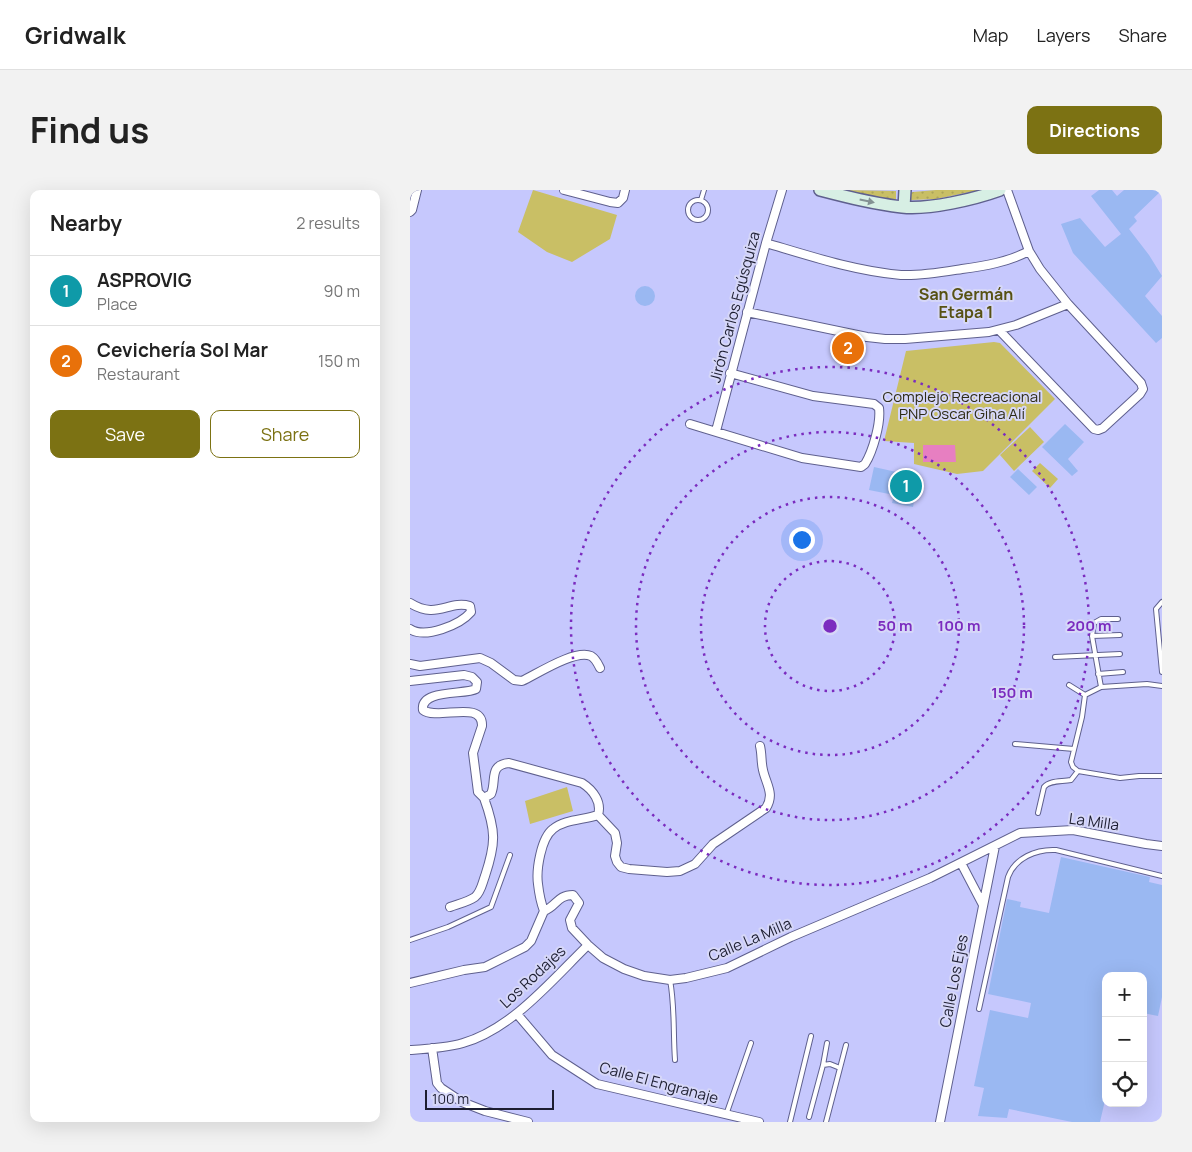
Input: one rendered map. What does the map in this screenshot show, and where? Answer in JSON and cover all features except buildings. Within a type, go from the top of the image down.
[{"type":"main road","points":[[820,190],[869,202],[904,207],[939,204],[973,198],[1000,190]]},
{"type":"main road","points":[[904,207],[905,190]]},
{"type":"street","points":[[410,212],[418,190]]},
{"type":"street","points":[[564,190],[618,203],[623,198],[625,190]]},
{"type":"street","name":"Jirón Carlos Egúsquiza","points":[[716,431],[730,373],[782,190]]},
{"type":"street","points":[[1000,331],[1094,429],[1103,428],[1143,389],[1141,383],[1068,304],[1044,275],[1029,251],[1007,190]]},
{"type":"street","points":[[766,244],[872,272],[903,275],[976,267],[1017,257],[1029,251]]},
{"type":"street","points":[[748,312],[885,339],[914,339],[1000,331],[1068,304]]},
{"type":"street","points":[[690,424],[802,458],[861,467],[865,464],[877,430],[880,414],[879,408],[874,404],[813,396],[730,373]]},
{"type":"street","points":[[410,603],[420,609],[435,611],[464,604],[470,606],[471,612],[460,622],[431,632],[422,634],[410,629]]},
{"type":"street","points":[[410,664],[420,666],[480,658],[518,681],[522,681],[563,660],[582,655],[589,655],[594,658],[600,668]]},
{"type":"street","points":[[410,681],[464,675],[472,677],[477,682],[476,689],[471,692],[432,697],[424,702],[422,706],[423,710],[431,714],[471,711],[482,722],[473,753],[478,792],[484,798],[493,828],[492,856],[477,896],[450,907]]},
{"type":"street","points":[[598,815],[615,833],[617,843],[615,856],[621,866],[629,870],[680,871],[695,864],[712,844],[766,808],[770,803],[769,788],[763,770],[760,746]]},
{"type":"street","points":[[484,798],[488,797],[493,791],[494,777],[498,767],[509,763],[582,783],[588,787],[598,800],[600,808],[598,815]]},
{"type":"street","points":[[410,983],[464,970],[486,967],[525,947],[532,941],[544,911],[538,883],[540,856],[546,837],[553,829],[562,824],[598,815]]},
{"type":"street","name":"La Milla","points":[[995,846],[1020,834],[1073,830],[1162,846]]},
{"type":"street","name":"Calle La Milla","points":[[544,911],[548,910],[561,897],[573,895],[579,903],[570,920],[572,928],[604,958],[624,969],[644,976],[670,980],[686,978],[727,968],[791,937],[930,878],[995,846]]},
{"type":"street","name":"Calle Los Ejes","points":[[940,1122],[995,846]]},
{"type":"street","points":[[961,863],[983,905]]},
{"type":"street","name":"Los Rodajes","points":[[410,1050],[464,1043],[495,1028],[517,1014],[588,945]]},
{"type":"street","name":"Calle El Engranaje","points":[[517,1014],[552,1055],[597,1084],[759,1122]]},
{"type":"street","points":[[432,1048],[437,1083],[441,1088],[462,1102],[484,1111],[528,1122]]},
{"type":"lane","points":[[701,200],[704,190]]},
{"type":"lane","points":[[694,200],[701,200],[706,203],[708,213],[701,219],[694,219],[689,214],[689,205],[694,200]]},
{"type":"lane","points":[[1162,602],[1156,609],[1162,672]]},
{"type":"lane","points":[[1101,687],[1092,636],[1094,623],[1101,619],[1118,619]]},
{"type":"lane","points":[[1092,636],[1120,635]]},
{"type":"lane","points":[[1055,657],[1120,654]]},
{"type":"lane","points":[[1098,674],[1123,672]]},
{"type":"lane","points":[[1085,695],[1101,687],[1147,684],[1162,686]]},
{"type":"lane","points":[[1068,685],[1085,695]]},
{"type":"lane","points":[[1085,695],[1082,717],[1071,762],[1073,767],[1078,771],[1120,778],[1162,776]]},
{"type":"lane","points":[[1016,744],[1074,749]]},
{"type":"lane","points":[[1038,813],[1046,784],[1071,780],[1078,771]]},
{"type":"lane","points":[[979,1008],[1008,877],[1011,869],[1018,862],[1036,853],[1056,850],[1162,876]]},
{"type":"lane","points":[[410,940],[448,927],[491,907],[510,855]]},
{"type":"lane","points":[[670,980],[674,1014],[675,1060]]},
{"type":"lane","points":[[790,1122],[811,1036]]},
{"type":"lane","points":[[726,1115],[751,1043]]},
{"type":"lane","points":[[809,1117],[827,1043]]},
{"type":"lane","points":[[826,1122],[846,1045]]},
{"type":"lane","points":[[823,1065],[830,1064],[840,1068]]},
{"type":"green space","points":[[533,190],[617,215],[610,239],[572,262],[547,252],[518,232]]},
{"type":"green space","points":[[843,190],[896,191],[896,201]]},
{"type":"green space","points":[[936,190],[980,190],[936,199],[911,200],[910,193]]},
{"type":"green space","name":"Complejo Recreacional PNP Oscar Giha Alí","points":[[994,342],[1000,343],[1055,399],[983,471],[957,474],[914,464],[914,443],[884,441],[906,351]]},
{"type":"green space","points":[[1030,427],[1044,442],[1014,471],[1000,455]]},
{"type":"green space","points":[[1040,463],[1058,479],[1050,488],[1032,471]]},
{"type":"green space","points":[[567,787],[573,811],[530,824],[525,801]]},
{"type":"shaded area","points":[[923,445],[955,445],[956,462],[923,462]]},
{"type":"place","name":"Cevichería Sol Mar","points":[[848,348]]},
{"type":"place","name":"ASPROVIG","points":[[906,486]]},
{"type":"district","name":"San Germán Etapa 1","points":[[966,303]]}]
